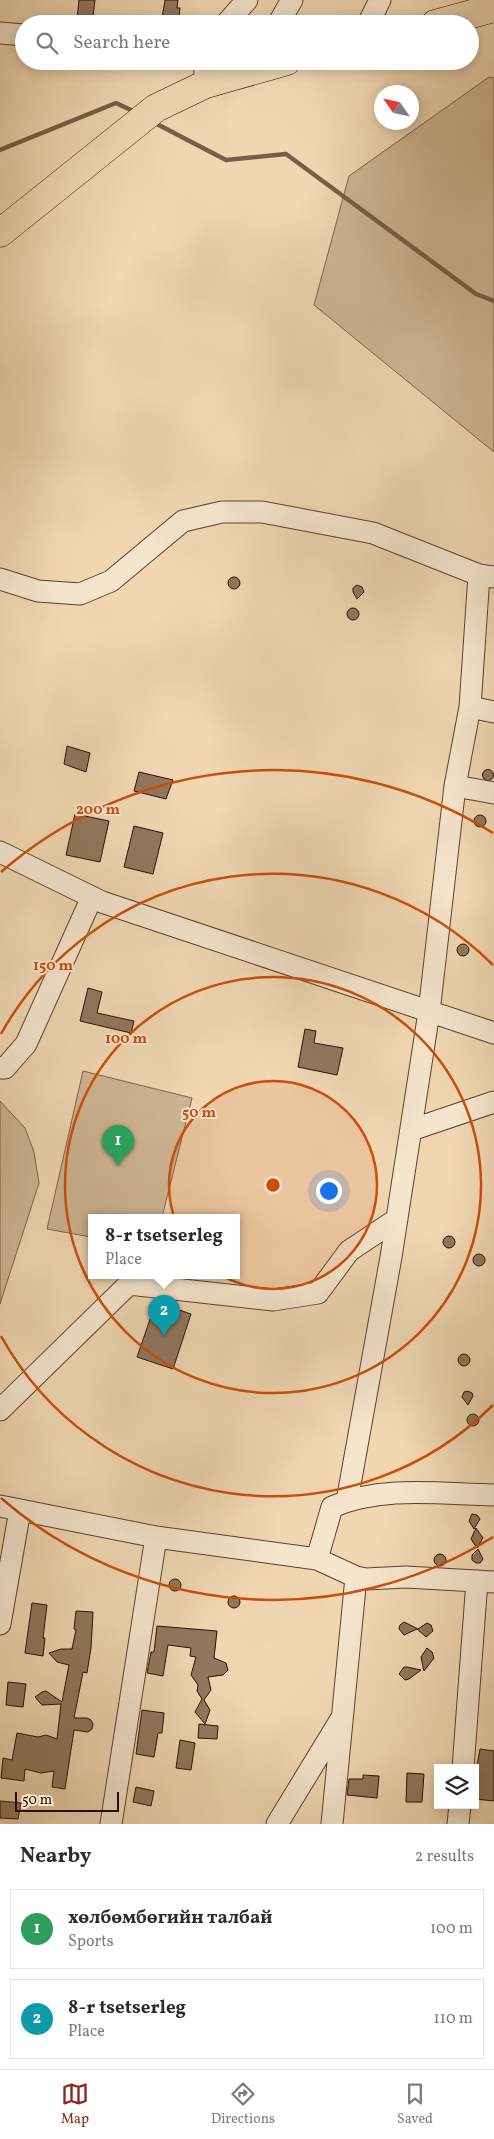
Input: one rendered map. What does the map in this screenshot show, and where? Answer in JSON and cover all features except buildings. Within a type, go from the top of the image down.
[{"type":"highway","points":[[468,15],[494,8]]},
{"type":"highway","points":[[0,233],[127,129],[205,72],[221,70]]},
{"type":"street","points":[[234,15],[247,0]]},
{"type":"street","points":[[283,15],[292,0]]},
{"type":"street","points":[[372,15],[380,0]]},
{"type":"street","points":[[0,33],[15,34]]},
{"type":"street","points":[[0,579],[38,591],[80,594],[111,581],[183,520],[222,512],[262,512],[373,533],[486,576],[470,707],[455,786],[429,1012],[397,1219],[347,1501]]},
{"type":"street","points":[[470,707],[494,712]]},
{"type":"street","points":[[455,786],[491,790],[494,792]]},
{"type":"street","points":[[0,852],[92,898],[494,1033]]},
{"type":"street","points":[[0,1068],[5,1068],[26,1044],[92,898]]},
{"type":"street","points":[[411,1130],[494,1102]]},
{"type":"street","points":[[0,1410],[129,1284],[273,1300],[318,1293],[348,1251],[397,1219]]},
{"type":"street","points":[[317,1559],[332,1507],[347,1501],[385,1493],[494,1495]]},
{"type":"street","points":[[0,1624],[10,1508],[156,1537],[317,1559],[356,1577],[366,1579],[406,1577],[485,1581],[463,1764]]},
{"type":"street","points":[[110,1824],[156,1537]]},
{"type":"street","points":[[332,1824],[356,1577]]},
{"type":"street","points":[[277,1824],[344,1714]]},
{"type":"street","points":[[458,1824],[460,1809]]},
{"type":"shaded area","points":[[489,77],[494,78],[494,452],[314,305],[349,176],[414,130],[419,130],[419,126]]},
{"type":"shaded area","points":[[83,1071],[192,1098],[163,1214],[88,1214],[88,1236],[47,1229]]},
{"type":"shaded area","points":[[0,1101],[25,1128],[34,1152],[39,1183],[0,1304]]},
{"type":"waterway","points":[[0,150],[116,103],[135,112]]},
{"type":"waterway","points":[[153,122],[226,160],[286,154],[476,294],[494,301]]},
{"type":"place","name":"хөлбөмбөгийн талбай","points":[[118,1166]]},
{"type":"place","name":"8-r tsetserleg","points":[[164,1336]]}]
